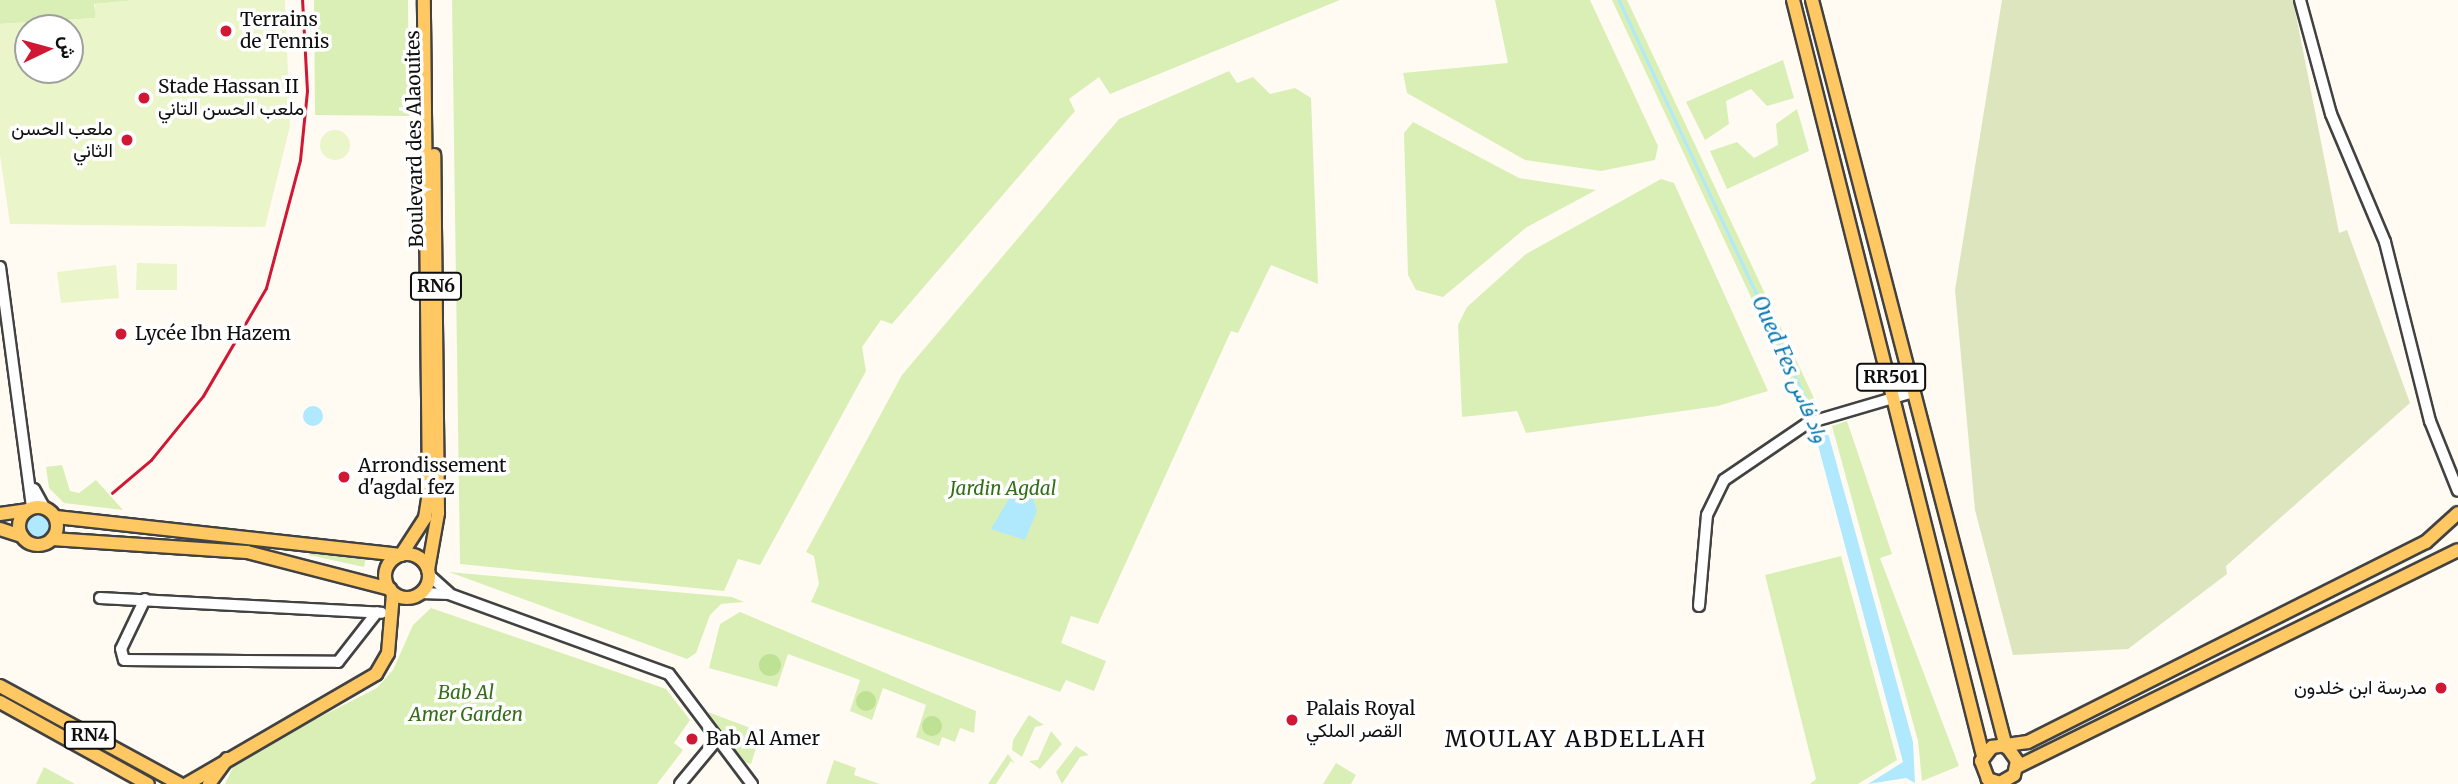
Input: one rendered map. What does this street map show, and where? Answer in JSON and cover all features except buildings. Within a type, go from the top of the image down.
[{"type":"main road","name":"Boulevard des Alaouites","points":[[401,555],[425,518],[429,494],[424,0]]},
{"type":"main road","name":"Boulevard des Alaouites","points":[[429,572],[438,513],[432,0]]},
{"type":"main road","name":"RR501","points":[[1793,0],[1896,398],[1990,781],[2013,776],[2458,550]]},
{"type":"main road","name":"RR501","points":[[1812,0],[2013,776]]},
{"type":"main road","points":[[0,514],[34,508],[56,517],[414,556],[429,572]]},
{"type":"main road","points":[[22,536],[19,522],[34,508]]},
{"type":"main road","points":[[1983,756],[2007,748],[2426,542],[2458,513]]},
{"type":"main road","points":[[52,539],[56,517]]},
{"type":"main road","points":[[0,529],[22,536],[34,545],[52,539],[247,552],[392,591],[418,595]]},
{"type":"main road","name":"RN6","points":[[187,784],[376,674],[396,614],[387,570],[401,555]]},
{"type":"main road","name":"RN6","points":[[396,614],[418,595],[429,572]]},
{"type":"main road","name":"RN4","points":[[0,686],[180,784]]},
{"type":"main road","name":"RN4","points":[[0,702],[148,784]]},
{"type":"main road","points":[[217,784],[224,763]]},
{"type":"main road","name":"RN6","points":[[209,784],[224,763]]},
{"type":"street","points":[[2300,0],[2331,114],[2385,242],[2430,421],[2458,491]]},
{"type":"street","points":[[0,267],[3,304],[34,488],[34,508]]},
{"type":"street","points":[[1699,606],[1710,501],[1724,480],[1808,423],[1824,416],[1913,392]]},
{"type":"street","points":[[429,572],[449,594]]},
{"type":"street","points":[[418,595],[449,594],[669,674],[715,742],[752,784]]},
{"type":"street","points":[[100,598],[396,614]]},
{"type":"street","points":[[145,599],[121,649],[124,660],[338,662],[377,612]]},
{"type":"street","points":[[680,784],[715,742]]},
{"type":"green space","points":[[0,0],[136,0],[94,4],[96,18],[84,19],[84,14],[14,14],[14,23],[0,24]]},
{"type":"green space","name":"Stade Hassan II ملعب الحسن التاني","points":[[136,0],[285,0],[290,126],[265,227],[10,224],[0,155],[0,24],[14,23],[14,84],[84,84],[84,19],[95,18],[95,4]]},
{"type":"green space","points":[[314,0],[408,0],[409,116],[315,115]]},
{"type":"green space","points":[[452,0],[1340,0],[1110,94],[1099,77],[1069,99],[1075,111],[892,324],[881,320],[862,347],[866,371],[760,565],[738,559],[724,591],[460,564]]},
{"type":"green space","points":[[1495,0],[1590,0],[1658,146],[1655,160],[1601,171],[1525,160],[1407,93],[1403,73],[1508,63]]},
{"type":"green space","points":[[1612,0],[1627,0],[1814,398],[1801,404]]},
{"type":"green space","points":[[2002,0],[2293,0],[2339,233],[2347,230],[2410,403],[2226,566],[2227,574],[2128,649],[2013,655],[1975,510],[1955,290]]},
{"type":"green space","points":[[1783,60],[1794,98],[1767,106],[1751,89],[1726,101],[1729,124],[1705,140],[1686,102]]},
{"type":"green space","name":"Jardin Agdal","points":[[1229,71],[1237,83],[1253,77],[1270,94],[1295,88],[1311,98],[1318,284],[1271,265],[1238,333],[1231,331],[1098,624],[1071,616],[1061,643],[1106,661],[1094,691],[1066,680],[1060,692],[811,602],[819,584],[814,556],[806,552],[902,375],[1119,119]]},
{"type":"green space","points":[[1797,109],[1809,151],[1727,189],[1710,151],[1737,142],[1754,158],[1778,145],[1776,124]]},
{"type":"green space","points":[[1413,122],[1519,178],[1596,190],[1527,227],[1443,297],[1416,290],[1408,275],[1404,133]]},
{"type":"green space","points":[[335,130],[345,135],[350,145],[345,155],[335,160],[325,155],[320,145],[325,135]]},
{"type":"green space","points":[[1661,179],[1674,183],[1768,391],[1718,406],[1526,433],[1517,411],[1462,417],[1458,325],[1467,307],[1526,254]]},
{"type":"green space","points":[[137,263],[177,264],[177,290],[136,290]]},
{"type":"green space","points":[[116,265],[119,298],[61,303],[57,272]]},
{"type":"green space","points":[[1847,421],[1892,554],[1880,558],[1959,766],[1922,781],[1918,741],[1832,426]]},
{"type":"green space","points":[[62,465],[70,491],[79,493],[96,480],[123,510],[64,503],[49,488],[46,467]]},
{"type":"green space","points":[[309,551],[366,557],[364,567],[309,555]]},
{"type":"green space","points":[[1841,556],[1897,760],[1858,784],[1810,784],[1816,779],[1765,575]]},
{"type":"green space","points":[[449,572],[732,597],[744,602],[721,604],[710,615],[696,653],[687,659]]},
{"type":"green space","name":"Bab Al Amer Garden","points":[[431,608],[666,689],[690,720],[674,743],[683,750],[657,784],[225,784],[237,759],[377,688],[393,670],[413,625]]},
{"type":"green space","points":[[740,612],[976,711],[974,733],[960,728],[955,742],[942,737],[939,746],[916,737],[926,705],[883,688],[872,720],[850,711],[860,680],[788,654],[777,687],[709,668],[720,624]]},
{"type":"green space","points":[[770,654],[780,661],[781,665],[774,675],[770,676],[760,669],[759,665],[766,655]]},
{"type":"green space","points":[[866,691],[873,694],[876,701],[873,708],[866,711],[859,708],[856,701],[859,694]]},
{"type":"green space","points":[[708,712],[761,732],[751,764],[741,761]]},
{"type":"green space","points":[[1029,715],[1044,725],[1035,727],[1022,757],[1012,750],[1013,740]]},
{"type":"green space","points":[[932,716],[939,719],[942,726],[939,733],[932,736],[925,733],[922,726],[925,719]]},
{"type":"green space","points":[[1051,731],[1062,744],[1040,769],[1029,761],[1038,760]]},
{"type":"green space","points":[[1076,746],[1089,755],[1080,757],[1062,784],[1056,772]]},
{"type":"green space","points":[[1008,754],[1015,764],[1011,761],[996,784],[988,784]]},
{"type":"green space","points":[[834,760],[856,768],[854,775],[880,784],[826,784]]},
{"type":"green space","points":[[1336,763],[1356,775],[1351,784],[1323,784]]},
{"type":"green space","points":[[44,767],[75,784],[36,784]]},
{"type":"water","points":[[313,406],[320,409],[323,416],[320,423],[313,426],[306,423],[303,416],[306,409]]},
{"type":"water","points":[[1827,429],[1913,742],[1915,783],[1906,778],[1868,784],[1903,762],[1815,434]]},
{"type":"water","points":[[1016,487],[1032,495],[1037,511],[1025,540],[991,529]]},
{"type":"water","points":[[38,511],[48,515],[52,525],[48,535],[38,539],[28,535],[24,525],[28,515]]},
{"type":"waterway","name":"Oued Fes واد فاس","points":[[1619,0],[1815,418]]},
{"type":"railway","points":[[112,493],[151,460],[203,396],[266,288],[300,160],[307,91],[302,0]]},
{"type":"place","name":"Terrains de Tennis","points":[[226,31]]},
{"type":"place","name":"Stade Hassan II ملعب الحسن التاني","points":[[144,98]]},
{"type":"place","name":"ملعب الحسن الثاني","points":[[127,140]]},
{"type":"place","name":"Lycée Ibn Hazem","points":[[121,334]]},
{"type":"place","name":"Arrondissement d'agdal fez","points":[[344,477]]},
{"type":"place","name":"مدرسة ابن خلدون","points":[[2441,688]]},
{"type":"place","name":"Palais Royal القصر الملكي","points":[[1292,720]]},
{"type":"place","name":"Bab Al Amer","points":[[692,739]]},
{"type":"district","name":"MOULAY ABDELLAH","points":[[1576,739]]}]
